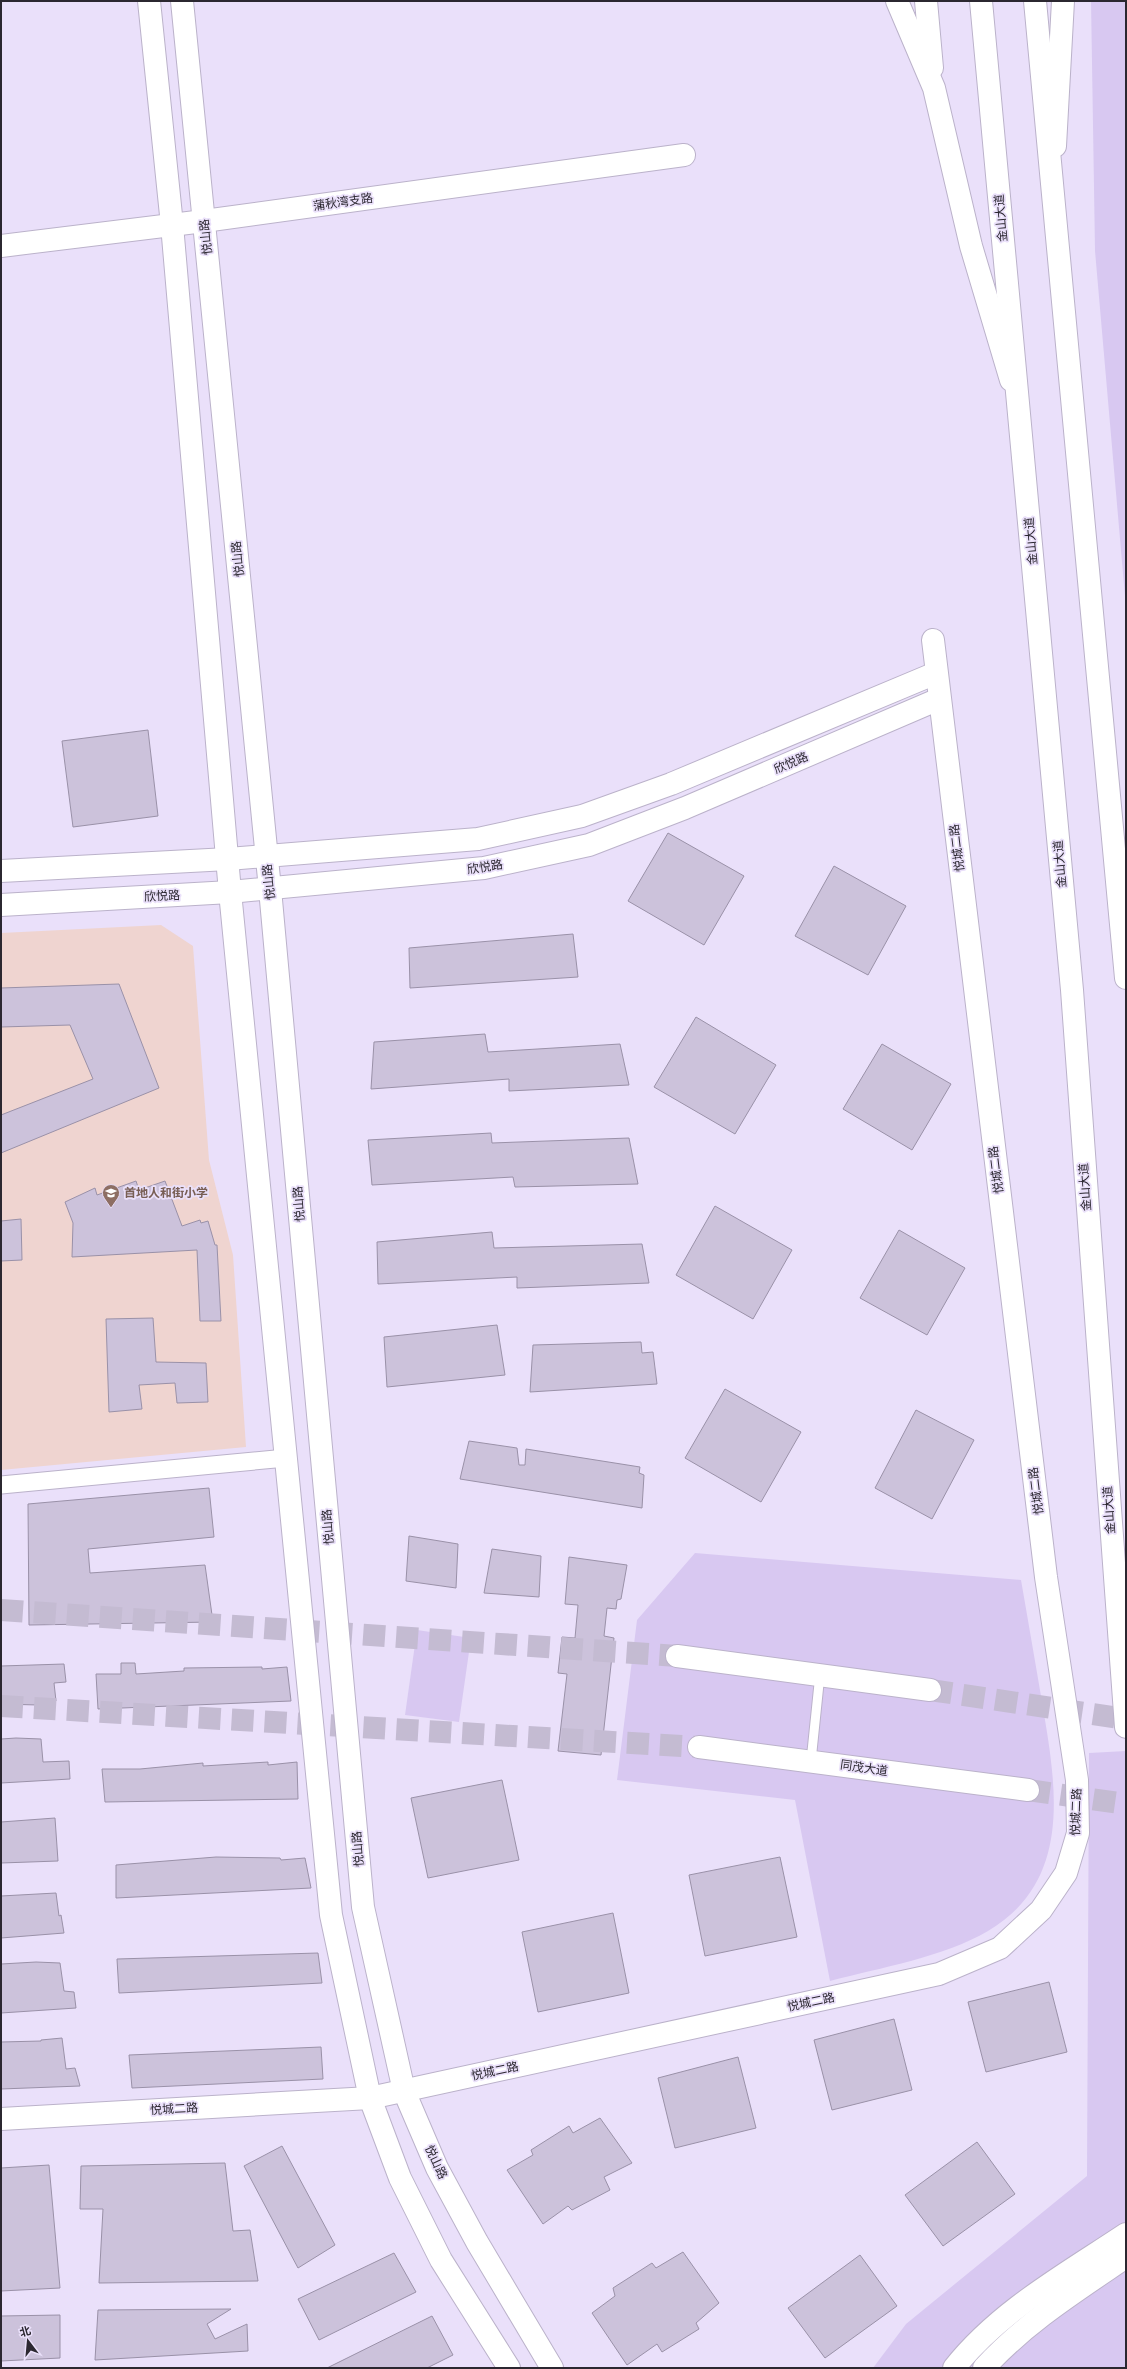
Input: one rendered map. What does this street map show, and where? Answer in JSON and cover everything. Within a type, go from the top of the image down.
[{"type":"main road","points":[[149,1],[172,225],[230,892],[331,1915],[370,2098],[400,2178],[441,2260],[509,2368]]},
{"type":"main road","name":"悦山路","points":[[182,1],[267,856],[363,1907],[404,2091],[437,2168],[477,2242],[552,2368]]},
{"type":"main road","points":[[897,1],[934,88]]},
{"type":"main road","points":[[926,1],[934,88],[971,246],[1019,409]]},
{"type":"main road","name":"金山大道","points":[[981,1],[1072,990],[1126,1727]]},
{"type":"main road","points":[[1035,1],[1126,978]]},
{"type":"main road","points":[[1053,193],[1063,1]]},
{"type":"main road","name":"蒲秋湾支路","points":[[1,246],[204,221],[684,155]]},
{"type":"main road","name":"悦城二路","points":[[1,2119],[370,2098],[939,1974],[1000,1948],[1041,1910],[1066,1873],[1078,1833],[1077,1780],[1046,1577],[933,640]]},
{"type":"main road","points":[[1,872],[228,859],[478,839],[582,816],[671,784],[936,673]]},
{"type":"main road","name":"欣悦路","points":[[1,905],[270,889],[484,868],[588,845],[685,808],[939,699]]},
{"type":"main road","points":[[677,1656],[820,1674],[930,1690]]},
{"type":"main road","name":"同茂大道","points":[[699,1746],[1028,1790]]},
{"type":"main road","points":[[954,2368],[968,2350],[1004,2318],[1126,2234]]},
{"type":"main road","points":[[984,2368],[1017,2336],[1064,2299],[1126,2257]]},
{"type":"street","points":[[1,1485],[286,1458]]},
{"type":"lane","points":[[811,1761],[820,1674]]},
{"type":"shaded area","points":[[1091,1],[1126,1],[1126,608],[1095,251]]},
{"type":"shaded area","name":"首地人和街小学","points":[[161,925],[193,946],[209,1160],[233,1255],[246,1447],[1,1470],[1,933]]},
{"type":"shaded area","points":[[695,1553],[1021,1580],[1052,1766],[1054,1797],[1052,1828],[1047,1858],[1035,1885],[1016,1910],[988,1931],[952,1948],[911,1961],[830,1981],[795,1800],[617,1780],[637,1620]]},
{"type":"shaded area","points":[[417,1630],[471,1638],[459,1722],[405,1715]]},
{"type":"shaded area","points":[[1126,1751],[1126,2368],[873,2368],[906,2324],[1087,2176],[1089,1753]]},
{"type":"building","points":[[148,730],[158,816],[73,827],[62,741]]},
{"type":"building","points":[[668,833],[744,876],[704,945],[628,901]]},
{"type":"building","points":[[834,866],[906,906],[868,975],[795,936]]},
{"type":"building","points":[[573,934],[578,977],[410,988],[409,948]]},
{"type":"building","points":[[119,984],[159,1088],[1,1153],[1,1115],[93,1079],[70,1025],[1,1027],[1,988]]},
{"type":"building","points":[[696,1017],[776,1065],[735,1134],[654,1087]]},
{"type":"building","points":[[485,1034],[488,1052],[620,1044],[629,1085],[509,1091],[509,1079],[371,1089],[374,1042]]},
{"type":"building","points":[[882,1044],[951,1084],[912,1150],[843,1109]]},
{"type":"building","points":[[491,1133],[492,1143],[629,1138],[638,1184],[515,1187],[513,1177],[372,1185],[368,1140]]},
{"type":"building","points":[[136,1181],[139,1190],[165,1181],[182,1226],[200,1220],[201,1223],[208,1221],[215,1245],[217,1245],[221,1321],[200,1321],[197,1250],[72,1257],[73,1223],[65,1202],[95,1188],[97,1195]]},
{"type":"building","points":[[715,1206],[792,1250],[753,1319],[676,1275]]},
{"type":"building","points":[[21,1219],[22,1260],[1,1261],[1,1221]]},
{"type":"building","points":[[899,1230],[965,1268],[927,1335],[860,1298]]},
{"type":"building","points":[[492,1232],[494,1248],[642,1244],[649,1283],[517,1288],[517,1277],[378,1284],[377,1242]]},
{"type":"building","points":[[153,1318],[156,1362],[206,1363],[208,1402],[177,1403],[175,1383],[139,1385],[142,1409],[109,1412],[106,1319]]},
{"type":"building","points":[[497,1325],[505,1375],[387,1387],[384,1337]]},
{"type":"building","points":[[641,1342],[642,1353],[653,1352],[657,1384],[530,1392],[533,1345]]},
{"type":"building","points":[[725,1389],[801,1432],[761,1502],[685,1458]]},
{"type":"building","points":[[916,1410],[974,1440],[932,1519],[875,1488]]},
{"type":"building","points":[[469,1441],[517,1448],[519,1465],[525,1465],[526,1449],[640,1467],[639,1473],[644,1475],[642,1508],[460,1479]]},
{"type":"building","points":[[209,1488],[214,1537],[88,1549],[90,1573],[205,1565],[213,1622],[29,1625],[28,1504]]},
{"type":"building","points":[[409,1536],[458,1544],[456,1588],[406,1581]]},
{"type":"building","points":[[492,1549],[541,1556],[539,1597],[484,1593]]},
{"type":"building","points":[[569,1557],[627,1565],[621,1599],[617,1600],[616,1609],[607,1608],[604,1636],[614,1638],[601,1755],[558,1751],[567,1674],[558,1673],[562,1637],[575,1638],[578,1605],[565,1604]]},
{"type":"building","points":[[121,1663],[135,1663],[136,1674],[184,1671],[184,1668],[262,1667],[262,1669],[287,1667],[291,1701],[98,1709],[96,1674],[121,1674]]},
{"type":"building","points":[[64,1664],[66,1682],[54,1683],[56,1701],[37,1703],[38,1705],[1,1704],[1,1666]]},
{"type":"building","points":[[1,1739],[41,1739],[43,1762],[69,1761],[70,1779],[1,1783]]},
{"type":"building","points":[[268,1762],[268,1765],[297,1762],[298,1799],[105,1802],[102,1769],[140,1769],[203,1763],[203,1766]]},
{"type":"building","points":[[502,1780],[519,1860],[428,1878],[411,1798]]},
{"type":"building","points":[[55,1818],[58,1861],[1,1863],[1,1822]]},
{"type":"building","points":[[216,1857],[280,1858],[281,1860],[305,1858],[311,1888],[116,1898],[116,1865]]},
{"type":"building","points":[[780,1857],[797,1937],[705,1956],[689,1875]]},
{"type":"building","points":[[56,1893],[59,1916],[61,1915],[64,1933],[1,1938],[1,1896]]},
{"type":"building","points":[[613,1913],[629,1993],[538,2012],[522,1932]]},
{"type":"building","points":[[318,1953],[322,1983],[119,1993],[117,1959]]},
{"type":"building","points":[[36,1962],[60,1963],[64,1991],[74,1992],[76,2008],[1,2013],[1,1964]]},
{"type":"building","points":[[1049,1982],[1067,2052],[986,2072],[968,2002]]},
{"type":"building","points":[[894,2019],[912,2090],[832,2110],[814,2040]]},
{"type":"building","points":[[62,2038],[66,2069],[75,2068],[80,2086],[1,2089],[1,2042],[41,2041]]},
{"type":"building","points":[[321,2047],[323,2079],[132,2088],[129,2055]]},
{"type":"building","points":[[738,2057],[756,2128],[675,2148],[658,2078]]},
{"type":"building","points":[[600,2118],[632,2163],[604,2177],[610,2190],[572,2210],[568,2206],[543,2224],[507,2170],[533,2155],[531,2150],[569,2126],[573,2133]]},
{"type":"building","points":[[977,2142],[1015,2194],[943,2246],[905,2195]]},
{"type":"building","points":[[282,2146],[335,2245],[298,2268],[244,2166]]},
{"type":"building","points":[[225,2163],[233,2231],[250,2230],[258,2281],[99,2283],[103,2209],[80,2209],[81,2166]]},
{"type":"building","points":[[49,2165],[60,2288],[1,2291],[1,2168]]},
{"type":"building","points":[[683,2252],[719,2303],[696,2323],[699,2329],[662,2352],[657,2344],[627,2365],[592,2313],[615,2296],[613,2288],[652,2263],[656,2268]]},
{"type":"building","points":[[394,2253],[416,2292],[319,2340],[298,2299]]},
{"type":"building","points":[[860,2255],[897,2306],[825,2358],[788,2308]]},
{"type":"building","points":[[231,2309],[207,2324],[215,2339],[247,2324],[248,2351],[95,2360],[98,2310]]},
{"type":"building","points":[[60,2315],[60,2358],[1,2361],[1,2316]]},
{"type":"building","points":[[432,2316],[453,2355],[427,2368],[327,2368]]},
{"type":"tunnel","points":[[1,1610],[677,1656]]},
{"type":"tunnel","points":[[930,1690],[1126,1719]]},
{"type":"tunnel","points":[[1,1706],[699,1747]]},
{"type":"tunnel","points":[[1028,1790],[1126,1804]]},
{"type":"place","name":"首地人和街小学","points":[[111,1208]]}]
